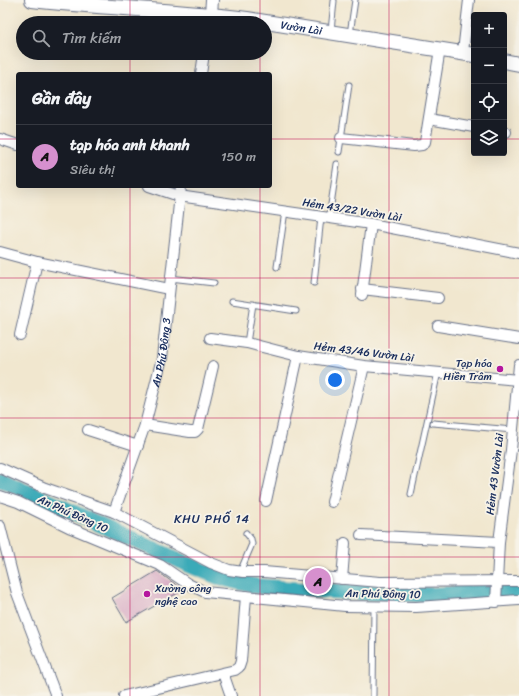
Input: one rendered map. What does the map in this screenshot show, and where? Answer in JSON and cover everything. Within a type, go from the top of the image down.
[{"type":"main road","name":"Vườn Lài","points":[[32,0],[72,2],[186,16]]},
{"type":"main road","name":"Vườn Lài","points":[[272,26],[331,32],[468,53]]},
{"type":"main road","points":[[507,62],[519,64]]},
{"type":"street","points":[[211,16],[212,0]]},
{"type":"street","points":[[468,53],[469,0]]},
{"type":"street","points":[[341,138],[419,146],[425,142],[440,49]]},
{"type":"street","points":[[200,72],[203,60]]},
{"type":"street","points":[[429,120],[471,127]]},
{"type":"street","points":[[0,139],[16,144]]},
{"type":"street","name":"Hẻm 43/22 Vườn Lài","points":[[161,188],[286,211],[371,224],[519,252]]},
{"type":"street","name":"An Phú Đông 3","points":[[114,512],[145,425],[162,358],[180,191]]},
{"type":"street","points":[[371,224],[362,292],[438,298]]},
{"type":"street","points":[[0,252],[37,262],[169,284]]},
{"type":"street","points":[[20,335],[37,262]]},
{"type":"street","points":[[438,326],[519,339]]},
{"type":"street","name":"Hẻm 43/46 Vườn Lài","points":[[210,338],[247,343],[298,356],[364,366],[518,380]]},
{"type":"street","points":[[266,501],[298,356]]},
{"type":"street","name":"Hẻm 43 Vườn Lài","points":[[496,601],[499,542],[515,450],[513,430],[519,365]]},
{"type":"street","points":[[145,425],[195,432],[198,429],[213,366]]},
{"type":"street","points":[[332,502],[364,366]]},
{"type":"street","points":[[88,430],[138,446]]},
{"type":"street","points":[[0,468],[45,488],[114,512],[211,563],[229,570],[380,582],[497,583],[519,581]]},
{"type":"street","name":"An Phú Đông 10","points":[[0,496],[18,502],[71,528],[160,565],[188,584],[205,592],[345,606],[416,607],[519,600]]},
{"type":"street","points":[[0,526],[2,542],[17,592],[56,696]]},
{"type":"street","points":[[361,535],[499,542]]},
{"type":"street","points":[[342,579],[345,543]]},
{"type":"street","points":[[124,696],[235,670],[239,667],[241,661],[246,596]]},
{"type":"street","points":[[223,673],[231,696]]},
{"type":"lane","points":[[350,35],[355,0]]},
{"type":"lane","points":[[331,32],[334,1]]},
{"type":"lane","points":[[339,152],[349,85]]},
{"type":"lane","points":[[314,283],[325,217],[337,164]]},
{"type":"lane","points":[[277,267],[286,211]]},
{"type":"lane","points":[[169,284],[214,283]]},
{"type":"lane","points":[[232,301],[296,311]]},
{"type":"lane","points":[[247,343],[253,304]]},
{"type":"lane","points":[[411,494],[438,372]]},
{"type":"lane","points":[[433,422],[513,430]]},
{"type":"lane","points":[[240,572],[253,541],[246,533]]},
{"type":"lane","points":[[373,696],[374,606]]},
{"type":"building","name":"Xường công nghệ cao","points":[[157,571],[183,590],[126,622],[112,598]]},
{"type":"waterway","points":[[0,479],[187,564],[221,578],[255,586],[305,590],[430,595],[519,590]]},
{"type":"place","name":"Tạp hóa Hiền Trâm","points":[[500,369]]},
{"type":"place","name":"tạp hóa anh khanh","points":[[318,581]]},
{"type":"place","name":"Xường công nghệ cao","points":[[147,594]]},
{"type":"district","name":"KHU PHỐ 14","points":[[212,519]]}]
